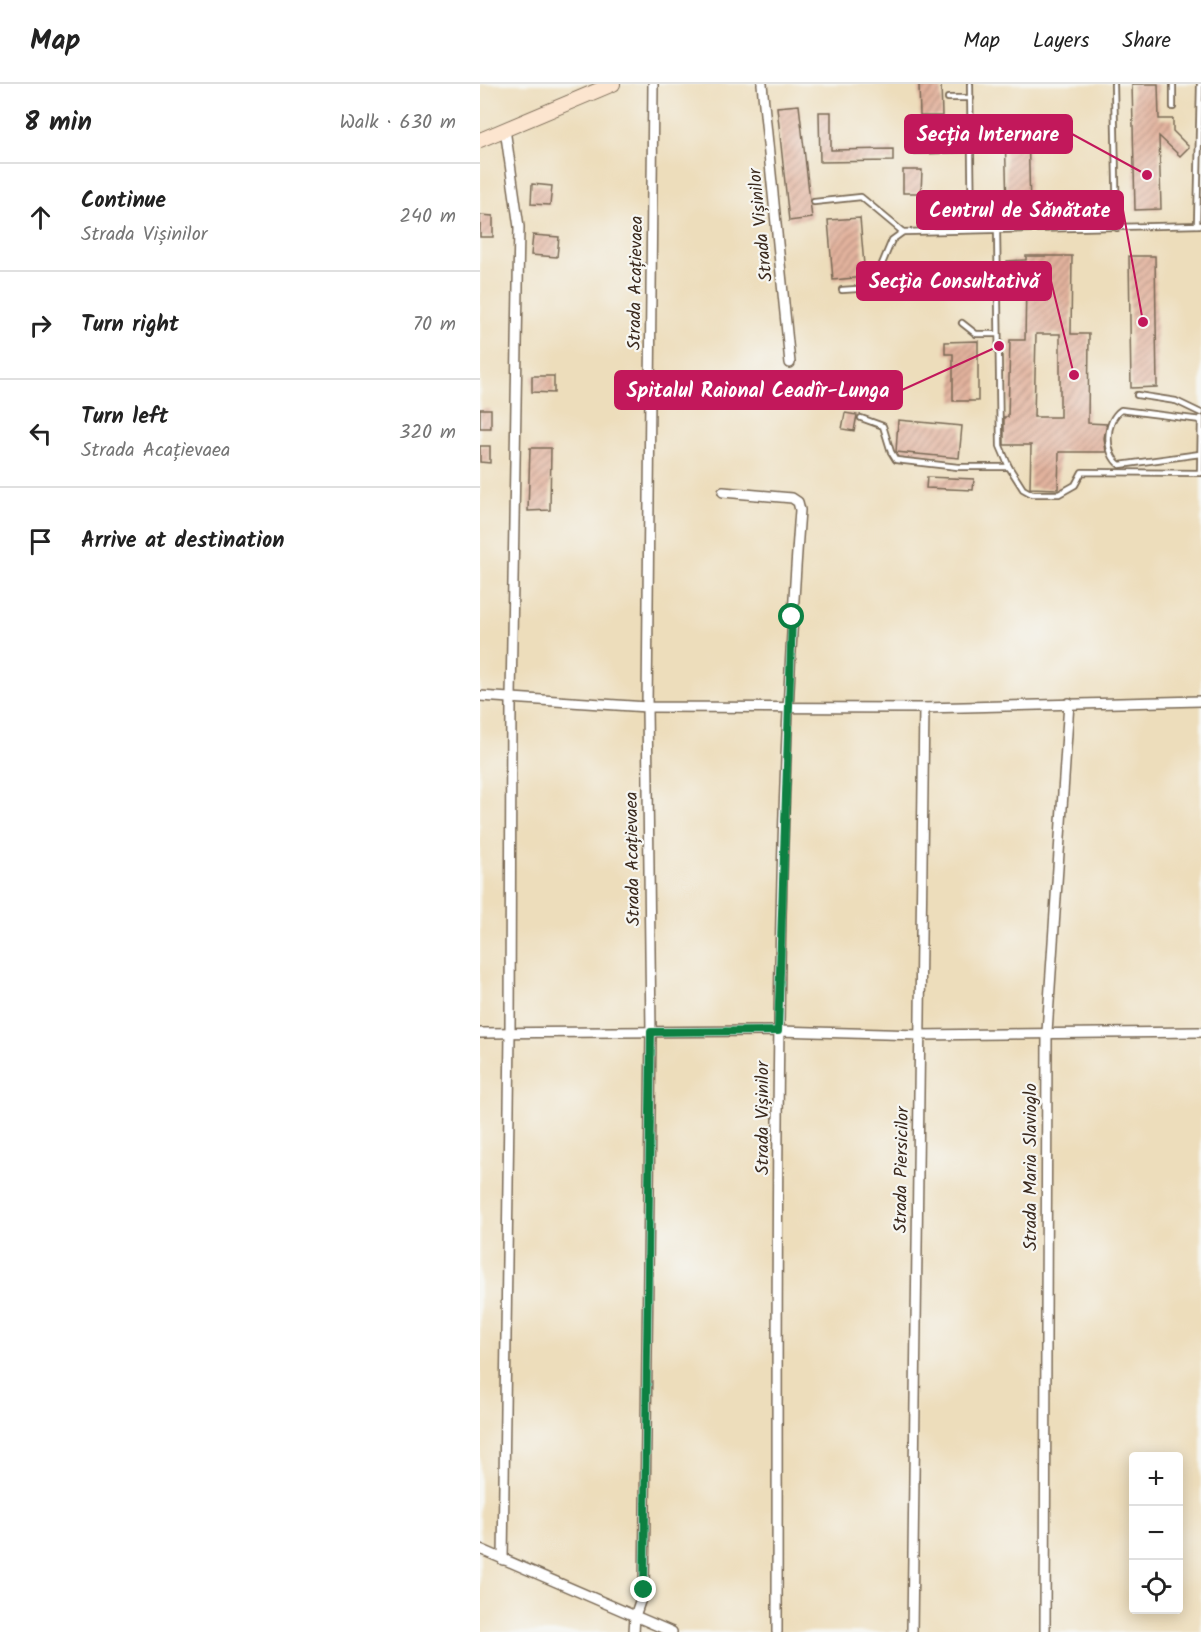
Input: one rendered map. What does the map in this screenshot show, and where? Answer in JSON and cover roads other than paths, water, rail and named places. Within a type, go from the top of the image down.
[{"type":"main road","points":[[480,140],[613,84]]},
{"type":"street","name":"Strada Acațievaea","points":[[634,1632],[635,1616],[644,1590],[651,1032],[647,707],[653,84]]},
{"type":"street","name":"Strada Vișinilor","points":[[762,84],[790,363]]},
{"type":"street","points":[[503,1560],[510,1033],[511,698],[519,227],[506,129]]},
{"type":"street","name":"Strada Vișinilor","points":[[723,492],[792,498],[798,502],[800,510],[788,706],[778,1031],[777,1632]]},
{"type":"street","points":[[480,696],[647,707],[924,708],[1201,701]]},
{"type":"street","name":"Strada Maria Slavioglo","points":[[1045,1632],[1047,1032],[1069,703]]},
{"type":"street","name":"Strada Piersicilor","points":[[912,1632],[924,708]]},
{"type":"street","points":[[480,1033],[778,1031],[919,1035],[1201,1032]]},
{"type":"street","points":[[480,1549],[672,1632]]},
{"type":"lane","points":[[970,84],[972,230]]},
{"type":"lane","points":[[1114,84],[1117,228]]},
{"type":"lane","points":[[1173,84],[1173,107]]},
{"type":"lane","points":[[842,290],[872,288],[892,240],[903,232],[1199,225],[1200,84]]},
{"type":"lane","points":[[948,98],[971,98]]},
{"type":"lane","points":[[914,151],[971,149]]},
{"type":"lane","points":[[814,202],[861,197],[903,232]]},
{"type":"lane","points":[[997,229],[1000,446],[1009,467],[1023,489],[1032,494],[1059,494],[1075,485],[1082,472],[1200,473],[1201,416]]},
{"type":"lane","points":[[962,323],[976,334],[997,334]]},
{"type":"lane","points":[[1137,394],[1176,401],[1201,416]]},
{"type":"lane","points":[[1200,454],[1120,465],[1113,460],[1110,452],[1110,424],[1114,416],[1121,411],[1201,416]]},
{"type":"lane","points":[[861,418],[883,426],[891,452],[896,460],[958,467],[1009,467]]},
{"type":"place","name":"Secția Internare","points":[[1147,175]]},
{"type":"place","name":"Centrul de Sănătate","points":[[1143,322]]},
{"type":"place","name":"Spitalul Raional Ceadîr-Lunga","points":[[999,346]]},
{"type":"place","name":"Secția Consultativă","points":[[1074,375]]}]
